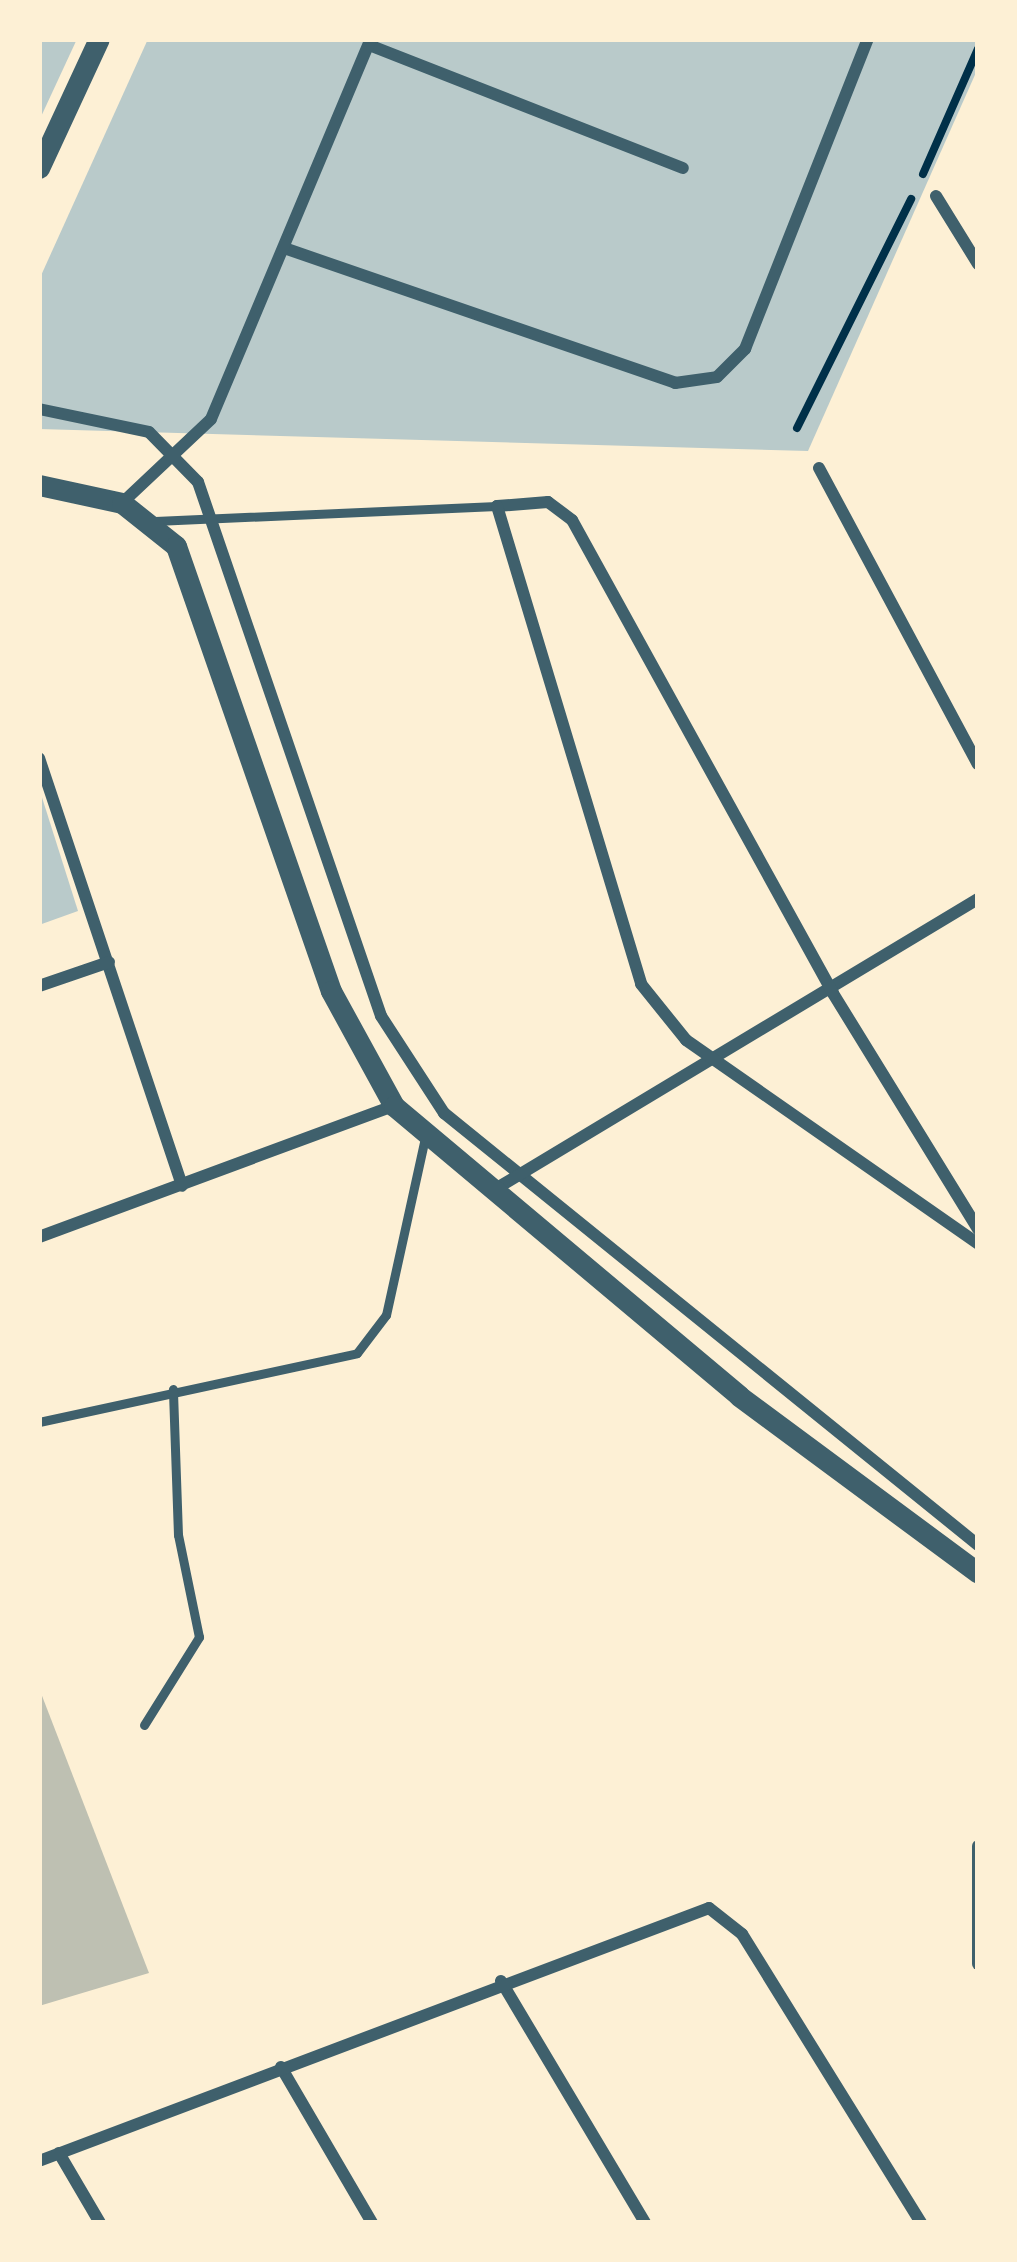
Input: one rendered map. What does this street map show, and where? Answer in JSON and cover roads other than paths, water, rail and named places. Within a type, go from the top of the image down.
[{"type":"street","points":[[39,168],[99,39]]},
{"type":"street","points":[[284,248],[675,383],[718,377],[746,349],[868,39]]},
{"type":"street","points":[[122,502],[211,419],[370,42],[683,168]]},
{"type":"street","points":[[937,196],[978,264]]},
{"type":"street","points":[[39,409],[149,432],[214,518],[381,1016],[444,1113],[526,1172],[589,1238],[978,1545]]},
{"type":"street","points":[[819,468],[978,764]]},
{"type":"street","points":[[39,485],[122,502],[155,521],[194,578],[332,991],[394,1106],[491,1192],[978,1573]]},
{"type":"street","points":[[978,1229],[833,993],[572,520],[548,502],[497,506],[625,947],[668,1020],[718,1061],[978,1244]]},
{"type":"street","points":[[39,758],[182,1186]]},
{"type":"street","points":[[491,1192],[833,993],[978,899]]},
{"type":"street","points":[[39,986],[109,962]]},
{"type":"street","points":[[39,1237],[394,1106]]},
{"type":"street","points":[[978,1846],[978,1964]]},
{"type":"street","points":[[39,2161],[688,1911],[727,1915],[920,2223]]},
{"type":"street","points":[[502,1981],[645,2223]]},
{"type":"street","points":[[281,2067],[372,2223]]},
{"type":"street","points":[[59,2153],[100,2223]]},
{"type":"lane","points":[[155,521],[497,506]]},
{"type":"lane","points":[[39,1422],[371,1341],[425,1138]]},
{"type":"lane","points":[[144,1725],[199,1637],[178,1534],[173,1389]]}]
